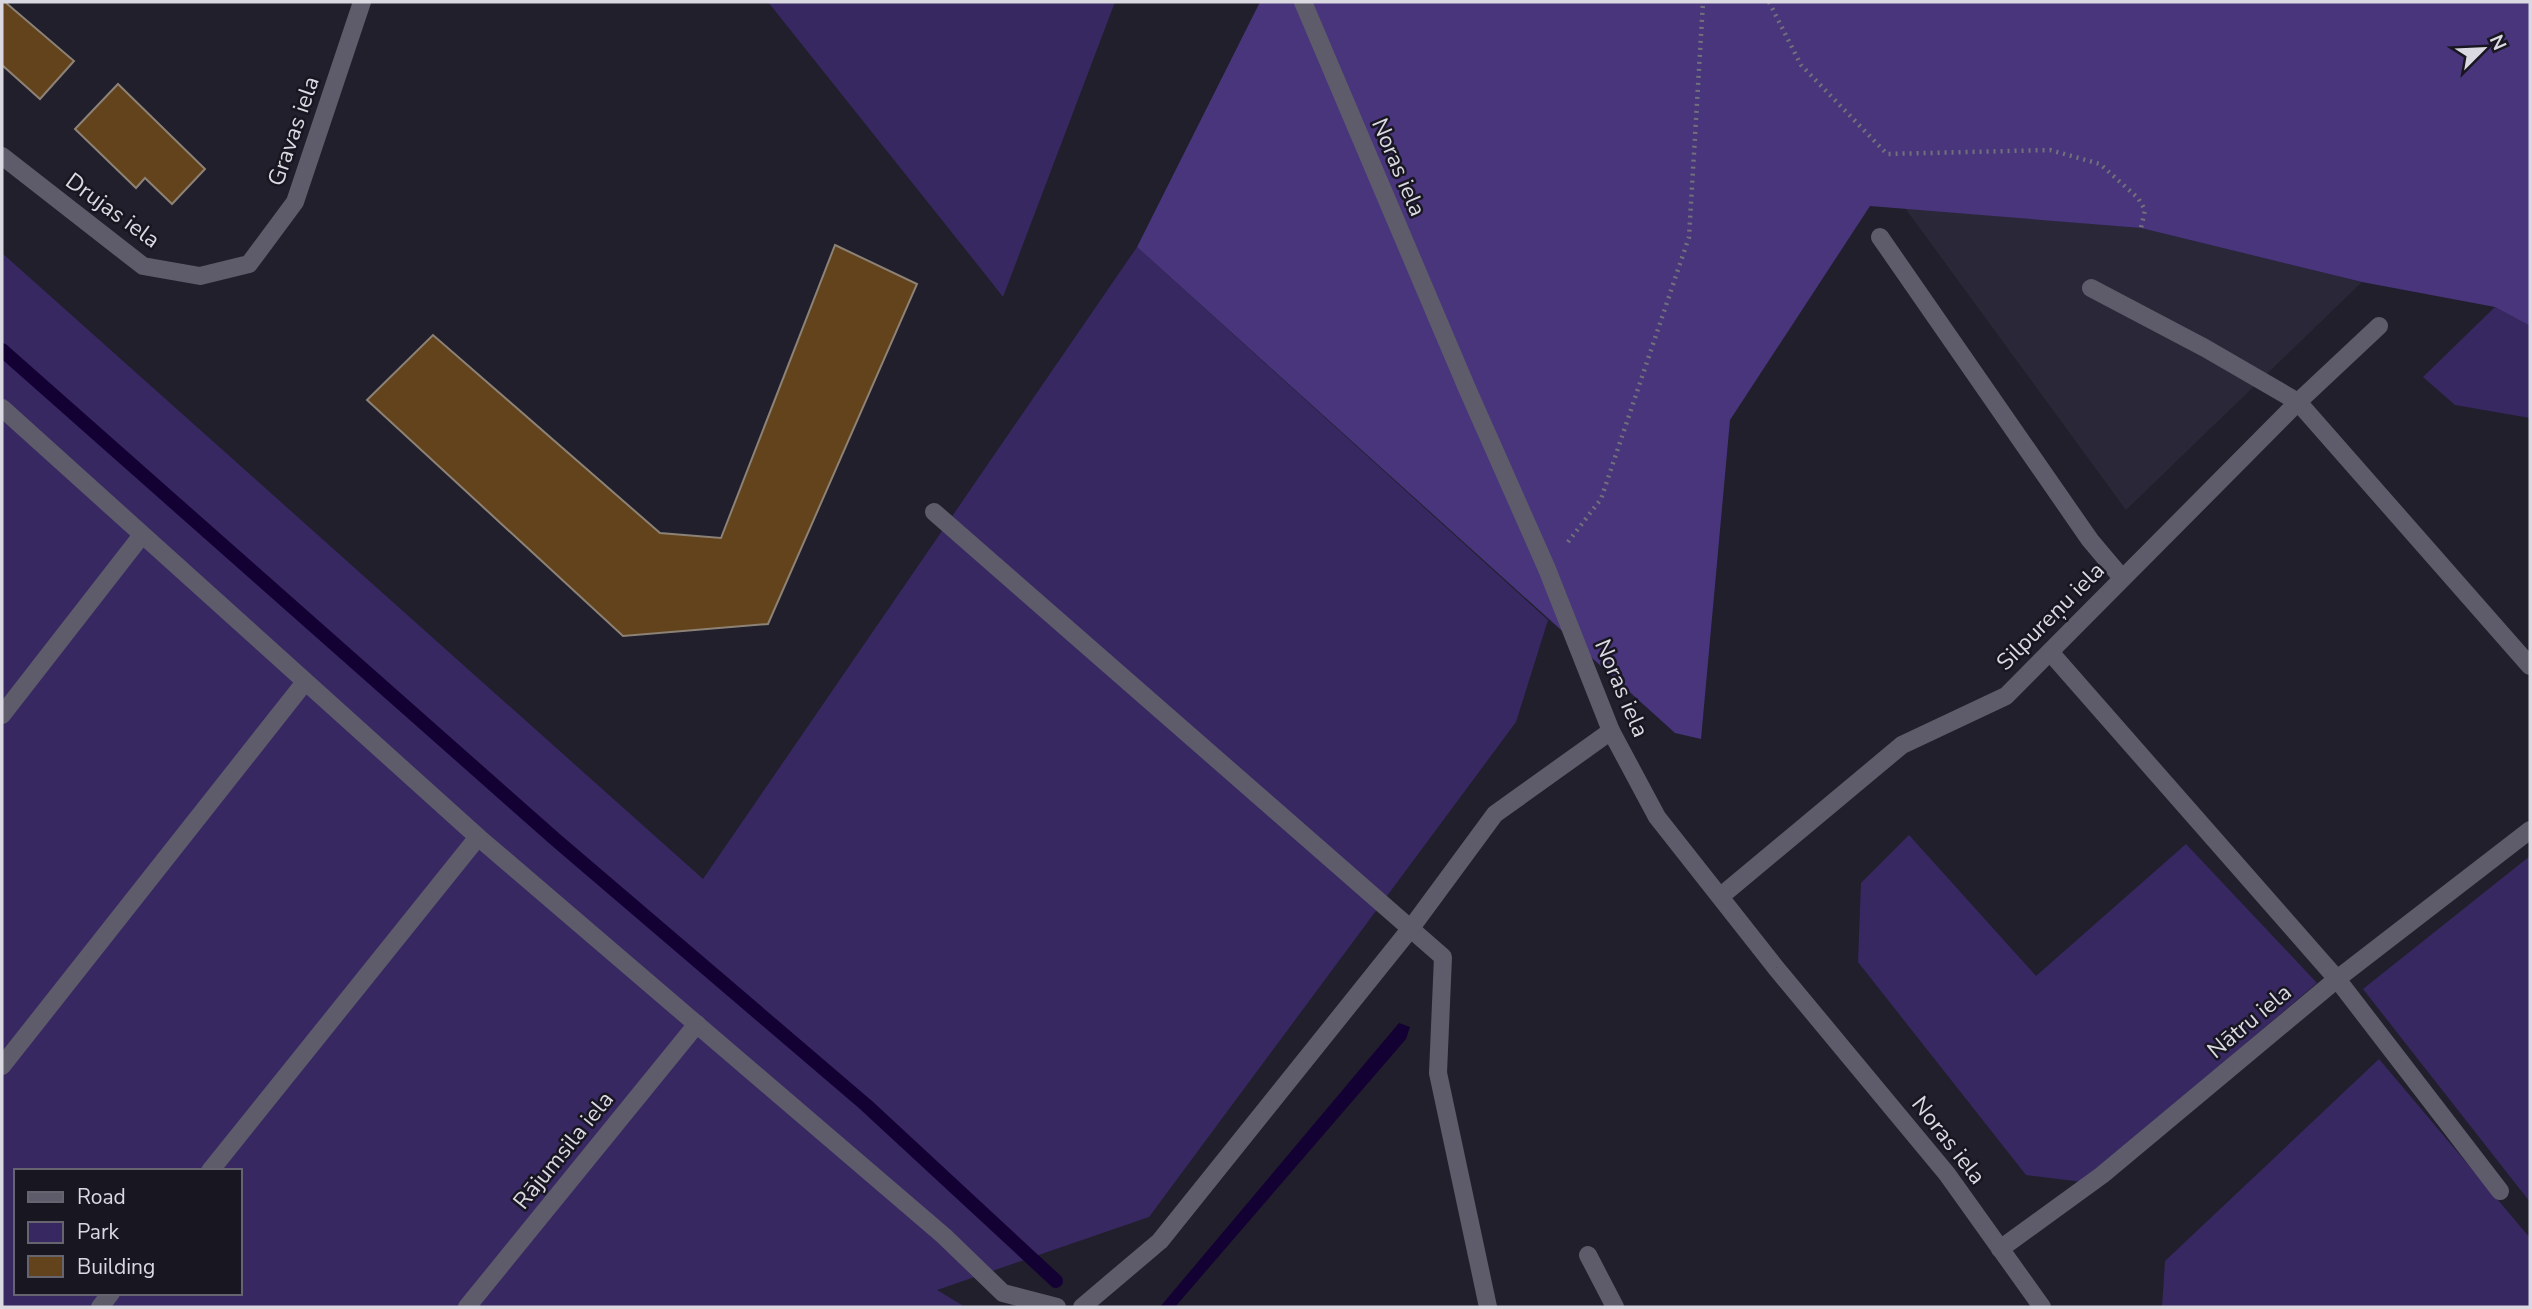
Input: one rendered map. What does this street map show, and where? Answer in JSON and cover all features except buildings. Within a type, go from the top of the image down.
[{"type":"street","name":"Gravas iela","points":[[248,264],[295,202],[362,2]]},
{"type":"street","name":"Noras iela","points":[[1303,2],[1547,569],[1611,731],[1657,817],[1776,968],[1947,1174],[2042,1307]]},
{"type":"street","name":"Drujas iela","points":[[2,156],[143,266],[201,276],[248,264]]},
{"type":"street","points":[[1880,237],[2090,540],[2122,578]]},
{"type":"street","points":[[2091,288],[2205,348],[2298,402],[2530,666]]},
{"type":"street","name":"Silpureņu iela","points":[[1721,896],[1902,745],[2006,695],[2298,402],[2379,326]]},
{"type":"street","points":[[2,408],[478,837],[944,1236],[1003,1293],[1056,1307]]},
{"type":"street","points":[[934,512],[1443,957],[1438,1073],[1488,1307]]},
{"type":"street","points":[[2,715],[142,535]]},
{"type":"street","points":[[2050,652],[2337,979],[2500,1191]]},
{"type":"street","points":[[2,1066],[305,682]]},
{"type":"street","points":[[1082,1307],[1160,1241],[1411,928],[1495,814],[1611,731]]},
{"type":"street","name":"Nātru iela","points":[[2000,1249],[2102,1175],[2337,979],[2530,830]]},
{"type":"street","points":[[212,1169],[478,837]]},
{"type":"street","name":"Rājumsila iela","points":[[467,1307],[697,1024]]},
{"type":"street","points":[[1588,1255],[1615,1307]]},
{"type":"path","points":[[1547,569],[1601,499],[1689,237],[1703,2]]},
{"type":"path","points":[[1769,2],[1801,65],[1887,154],[2050,150],[2100,164],[2138,198],[2145,210],[2141,228]]},
{"type":"shaded area","points":[[1260,2],[2530,2],[2530,326],[2495,307],[2362,282],[2141,228],[1870,206],[1730,420],[1701,739],[1675,733],[1137,247]]},
{"type":"shaded area","points":[[1905,208],[2141,228],[2362,282],[2126,510]]},
{"type":"shaded area","points":[[1399,1023],[1410,1027],[1406,1039],[1175,1307],[1160,1307]]},
{"type":"green space","points":[[768,2],[1115,2],[1003,297],[985,274]]},
{"type":"green space","points":[[1137,247],[1548,620],[1516,722],[1149,1217],[937,1290],[965,1307],[2,1307],[2,253],[703,879]]},
{"type":"green space","points":[[2495,307],[2530,326],[2530,418],[2455,405],[2423,377]]},
{"type":"green space","points":[[1909,835],[2036,976],[2186,844],[2317,983],[2083,1182],[2026,1175],[1858,962],[1861,883]]},
{"type":"green space","points":[[2530,856],[2530,1202],[2363,989]]},
{"type":"green space","points":[[2379,1059],[2530,1238],[2530,1307],[2162,1307],[2165,1261]]},
{"type":"waterway","points":[[2,350],[556,840],[866,1105],[1056,1281]]}]
